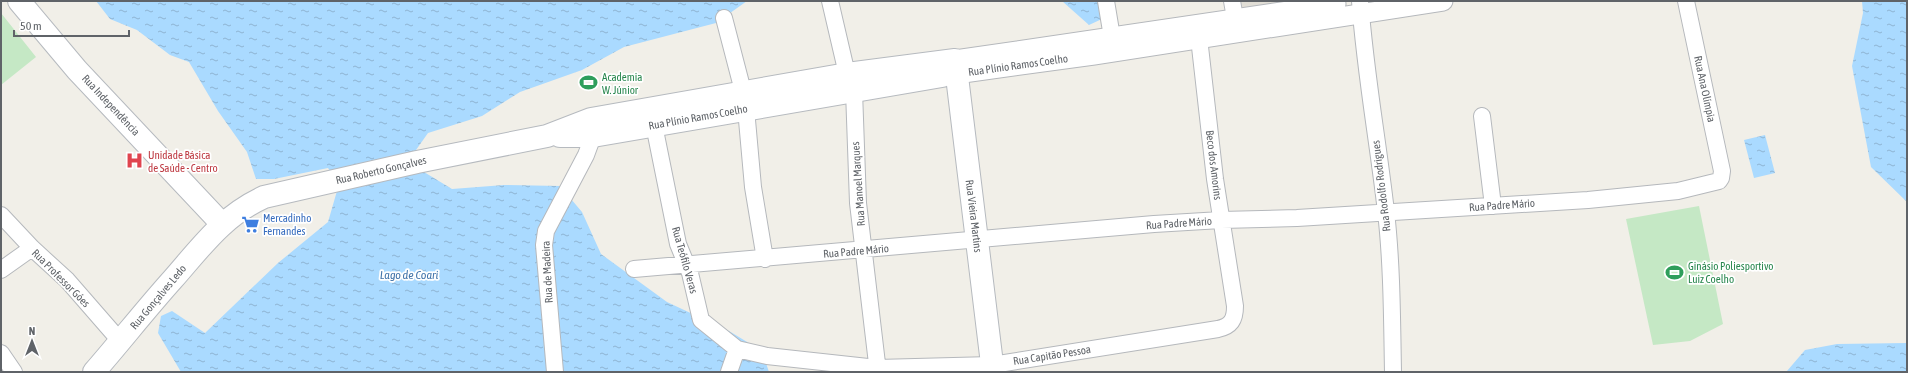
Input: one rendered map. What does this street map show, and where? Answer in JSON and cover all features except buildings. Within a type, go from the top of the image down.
[{"type":"main road","name":"Rua Independência","points":[[19,1],[78,70],[222,224]]},
{"type":"main road","name":"Rua Plínio Ramos Coelho","points":[[592,127],[744,100],[956,67]]},
{"type":"main road","name":"Rua Vieira Martins","points":[[956,67],[993,368]]},
{"type":"main road","name":"Rua Plínio Ramos Coelho","points":[[592,127],[654,125],[744,100]]},
{"type":"main road","name":"Rua Roberto Gonçalves","points":[[222,224],[246,205],[264,198],[417,162],[592,127]]},
{"type":"main road","name":"Rua Gonçalves Ledo","points":[[94,372],[121,342],[153,301],[222,224]]},
{"type":"street","name":"Rua Manoel Marques","points":[[830,1],[850,83],[858,203],[878,370]]},
{"type":"street","points":[[1106,1],[1112,37]]},
{"type":"street","name":"Rua Plínio Ramos Coelho","points":[[956,67],[1112,37],[1233,9],[1443,1]]},
{"type":"street","name":"Rua Ana Olímpia","points":[[1686,1],[1722,171],[1722,178]]},
{"type":"street","name":"Rua Plínio Ramos Coelho","points":[[956,67],[1199,38],[1360,5]]},
{"type":"street","name":"Rua Rodolfo Rodrigues","points":[[1360,5],[1368,90],[1386,213],[1392,302],[1393,372]]},
{"type":"street","points":[[724,18],[744,100],[753,187],[765,259]]},
{"type":"street","name":"Beco dos Amorins","points":[[1199,38],[1215,179],[1235,315]]},
{"type":"street","points":[[1482,116],[1493,206]]},
{"type":"street","name":"Rua Teófilo Veras","points":[[654,125],[678,244],[686,264],[701,320],[738,349],[766,356]]},
{"type":"street","name":"Rua de Madeira","points":[[555,372],[544,245],[546,231],[586,155],[592,127]]},
{"type":"street","name":"Rua Padre Mário","points":[[634,269],[765,259],[977,239],[1221,220],[1296,218],[1588,200],[1678,191],[1719,182],[1722,178]]},
{"type":"street","name":"Rua Professor Góes","points":[[1,215],[32,248],[67,280],[121,342]]},
{"type":"street","points":[[1,270],[32,248]]},
{"type":"street","name":"Rua Capitão Pessoa","points":[[766,356],[878,370],[993,368],[1218,329],[1226,327],[1232,322],[1235,315]]},
{"type":"street","points":[[729,372],[738,349]]},
{"type":"street","points":[[1,353],[14,372]]},
{"type":"shaded area","points":[[1235,1],[1289,1],[1237,9]]},
{"type":"green space","points":[[1,13],[36,57],[1,85]]},
{"type":"green space","name":"Ginásio Poliesportivo Luiz Coelho","points":[[1699,206],[1723,324],[1690,341],[1653,345],[1626,219]]},
{"type":"water","name":"Lago de Coari","points":[[96,1],[747,1],[716,23],[624,47],[582,70],[520,92],[482,116],[428,133],[416,150],[424,172],[452,189],[504,185],[560,186],[582,212],[601,254],[667,302],[729,331],[762,351],[769,372],[181,372],[158,333],[161,316],[172,311],[205,333],[278,263],[328,222],[339,184],[328,168],[274,179],[256,179],[247,152],[218,111],[189,62],[170,55],[137,30],[110,19]]},
{"type":"water","points":[[1062,1],[1111,1],[1104,18],[1089,25]]},
{"type":"water","points":[[1862,1],[1907,1],[1907,202],[1871,167],[1852,66],[1863,13]]},
{"type":"water","points":[[1765,135],[1775,173],[1754,178],[1744,140]]},
{"type":"water","points":[[1907,343],[1907,372],[1773,372],[1787,371],[1805,350],[1837,344]]},
{"type":"place","name":"Academia W. Júnior","points":[[589,83]]},
{"type":"place","name":"Unidade Básica de Saúde - Centro","points":[[135,161]]},
{"type":"place","name":"Mercadinho Fernandes","points":[[250,224]]},
{"type":"place","name":"Ginásio Poliesportivo Luiz Coelho","points":[[1675,272]]}]
